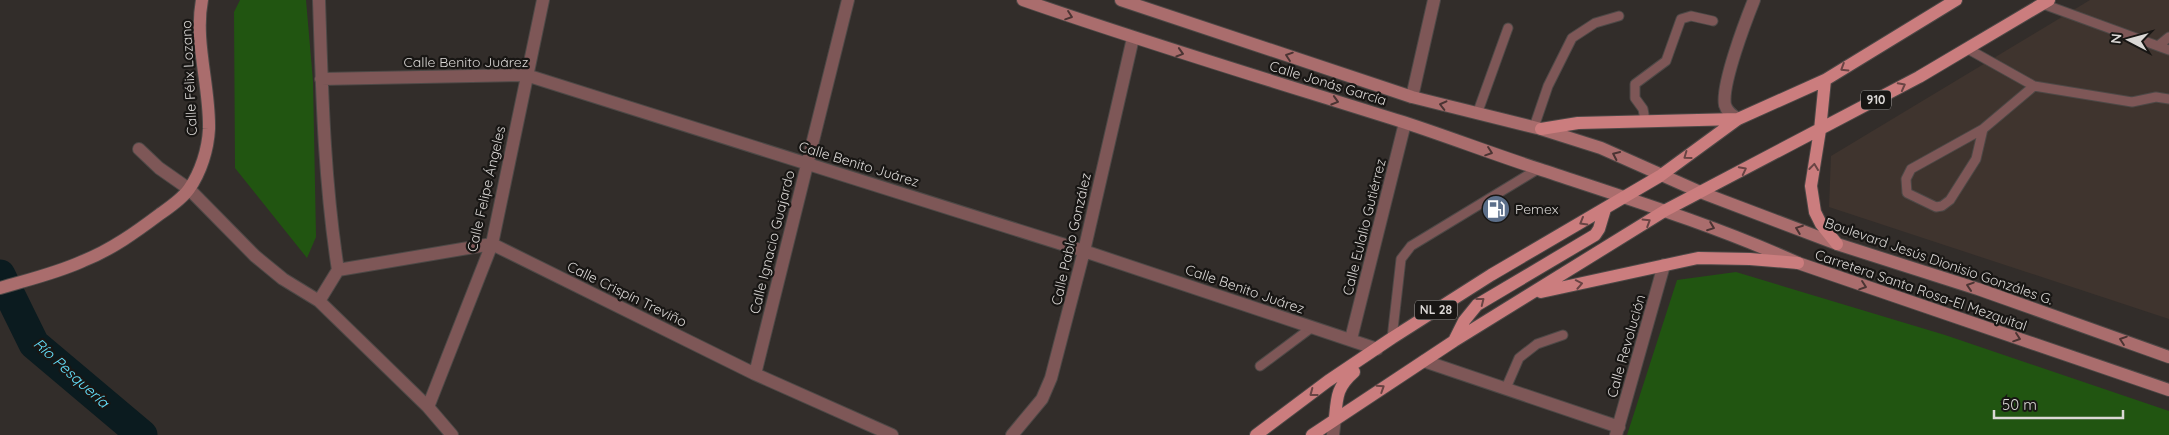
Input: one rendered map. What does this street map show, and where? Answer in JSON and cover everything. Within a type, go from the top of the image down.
[{"type":"main road","points":[[1660,176],[1738,119],[1825,80],[1956,0]]},
{"type":"main road","name":"910","points":[[1700,192],[1820,130],[1968,49],[2046,2]]},
{"type":"main road","points":[[1825,80],[1820,130],[1812,178],[1813,200],[1821,224],[1837,244]]},
{"type":"main road","points":[[1538,128],[1578,123],[1738,119]]},
{"type":"main road","name":"NL 28","points":[[1256,435],[1328,381],[1392,338],[1491,275],[1660,176]]},
{"type":"main road","name":"NL 28","points":[[1312,435],[1334,418],[1454,341],[1666,210],[1700,192]]},
{"type":"main road","points":[[1454,341],[1470,312],[1477,305],[1595,234],[1599,229],[1605,209]]},
{"type":"main road","points":[[1531,294],[1698,258],[1798,263]]},
{"type":"main road","points":[[1334,418],[1336,400],[1341,385],[1373,352]]},
{"type":"street","name":"Calle Félix Lozano","points":[[189,190],[203,161],[209,128],[201,22],[202,0]]},
{"type":"street","points":[[319,0],[326,184],[338,270],[319,301]]},
{"type":"street","name":"Calle Felipe Ángeles","points":[[428,407],[492,244],[526,74],[543,0]]},
{"type":"street","name":"Calle Ignacio Guajardo","points":[[755,374],[848,0]]},
{"type":"street","name":"Calle Jonás García","points":[[1023,0],[1133,38],[1405,123],[1538,169],[1624,196]]},
{"type":"street","name":"Calle Jonás García","points":[[1121,0],[1136,2],[1412,97],[1538,128],[1601,148],[1660,176]]},
{"type":"street","points":[[1412,97],[1434,0]]},
{"type":"street","points":[[1738,119],[1728,112],[1725,104],[1726,88],[1754,0]]},
{"type":"street","name":"Calle Pablo González","points":[[1012,435],[1042,399],[1051,378],[1084,251],[1133,38]]},
{"type":"street","name":"Calle Benito Juárez","points":[[321,79],[526,74],[1084,251],[1311,328],[1352,339],[1373,352]]},
{"type":"street","name":"Calle Eulalio Gutiérrez","points":[[1352,339],[1405,123]]},
{"type":"street","points":[[139,149],[159,168],[189,190],[255,256],[283,279],[319,301],[428,407],[452,435]]},
{"type":"street","name":"Boulevard Jesús Dionisio Gonzáles G.","points":[[1660,176],[1837,244],[1978,289],[2169,357]]},
{"type":"street","points":[[0,288],[80,263],[101,254],[135,233],[189,190]]},
{"type":"street","name":"Carretera Santa Rosa-El Mezquital","points":[[1624,196],[1758,245],[1798,263],[2169,390]]},
{"type":"street","points":[[338,270],[492,244]]},
{"type":"street","name":"Calle Crispín Treviño","points":[[492,244],[755,374],[892,435]]},
{"type":"street","name":"Calle Revolución","points":[[1618,431],[1664,265]]},
{"type":"street","points":[[1424,361],[1506,388],[1618,431]]},
{"type":"street","points":[[1333,435],[1334,418]]},
{"type":"lane","points":[[2046,2],[2169,50]]},
{"type":"lane","points":[[1538,128],[1548,86],[1572,38],[1595,23],[1619,16]]},
{"type":"lane","points":[[1645,120],[1643,109],[1635,98],[1635,84],[1666,61],[1681,19],[1691,16],[1714,21]]},
{"type":"lane","points":[[1477,114],[1508,28]]},
{"type":"lane","points":[[2158,46],[2169,37]]},
{"type":"lane","points":[[1968,49],[2034,86],[2132,102],[2156,97],[2169,99]]},
{"type":"lane","points":[[1983,129],[1976,159],[1950,200],[1942,206],[1936,207],[1907,194],[1906,179],[1911,170],[1983,129],[2034,86]]},
{"type":"lane","points":[[1392,338],[1401,259],[1411,246],[1538,169]]},
{"type":"lane","points":[[1260,366],[1311,328]]},
{"type":"lane","points":[[1506,388],[1519,358],[1538,344],[1563,335]]},
{"type":"shaded area","points":[[2090,0],[2169,0],[2169,319],[1829,207],[1831,156]]},
{"type":"green space","points":[[240,0],[306,0],[313,81],[316,237],[307,258],[235,168],[234,12]]},
{"type":"green space","points":[[1736,272],[1945,335],[2169,411],[2169,435],[1627,435],[1677,280]]},
{"type":"waterway","name":"Río Pesquería","points":[[0,275],[34,344],[142,435]]},
{"type":"place","name":"Pemex","points":[[1496,209]]}]
